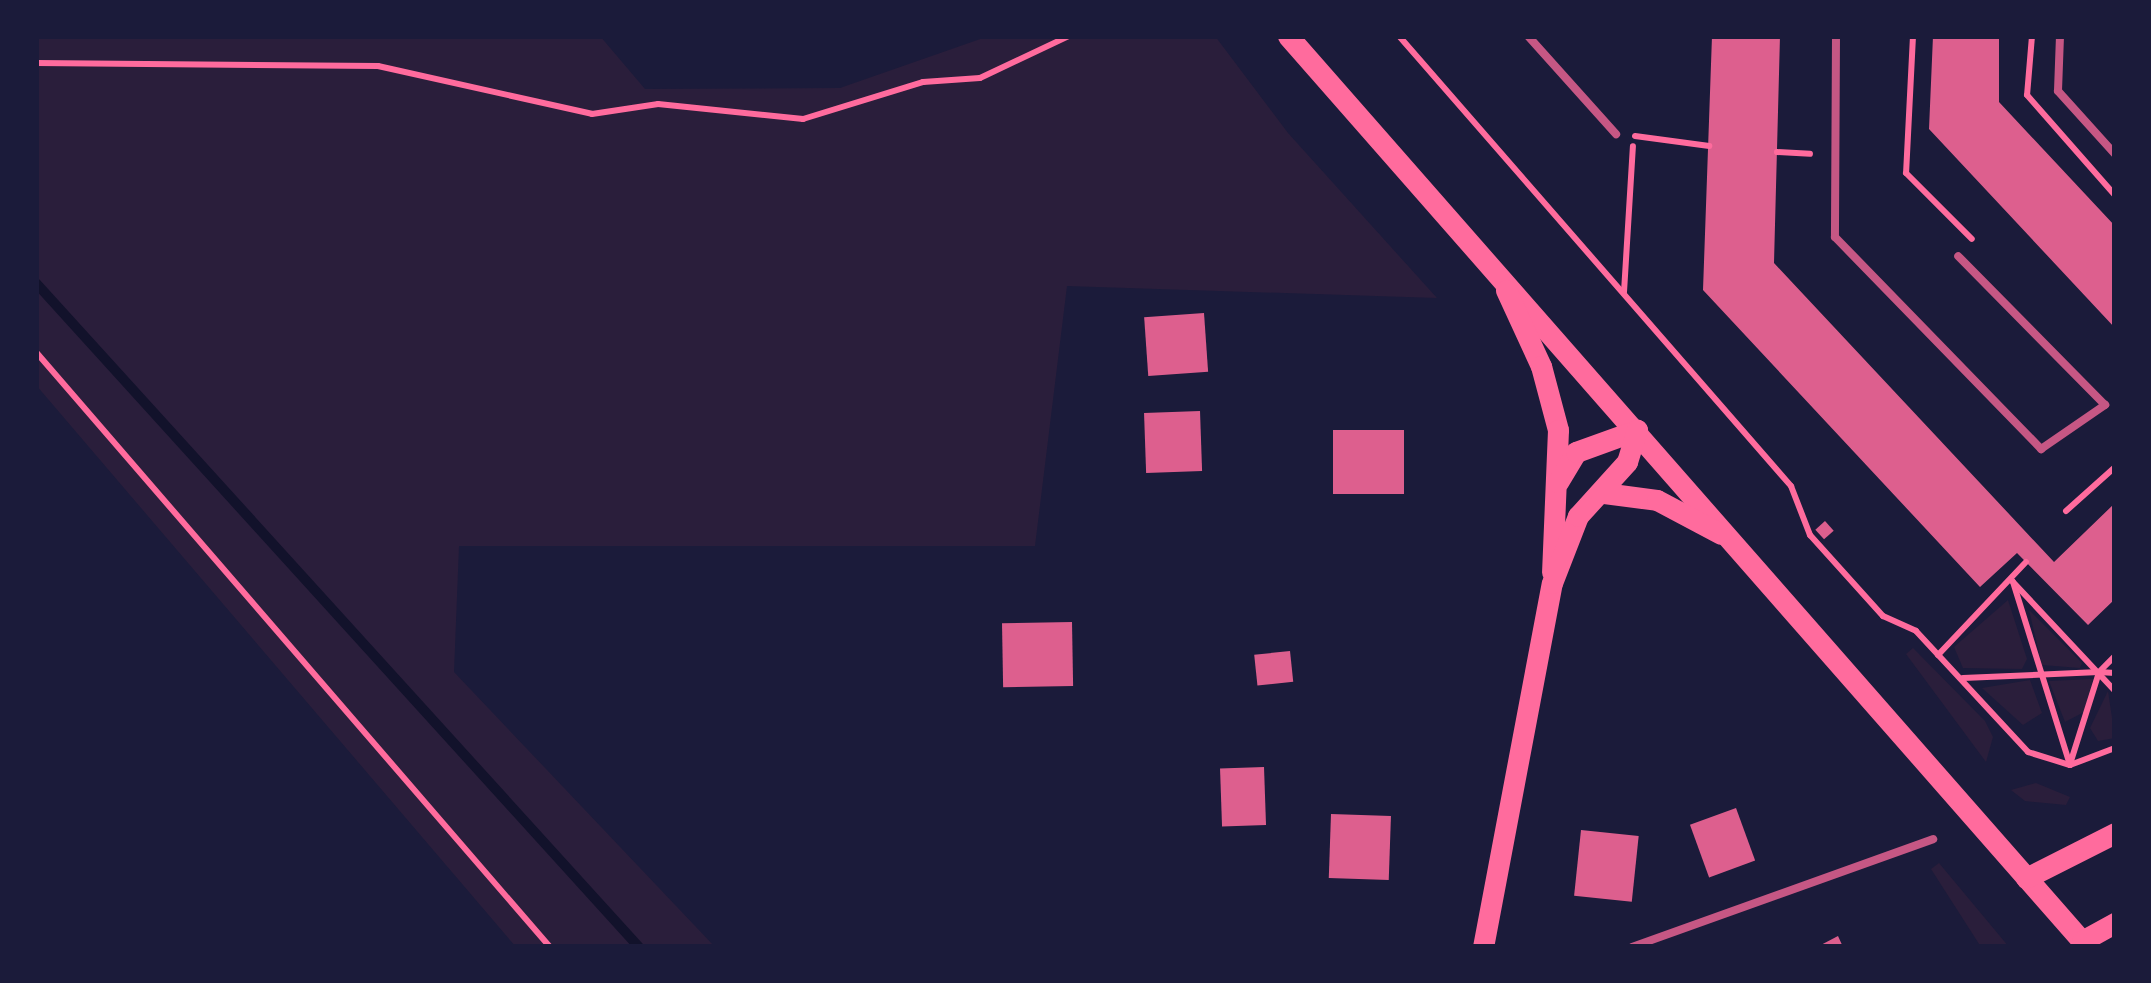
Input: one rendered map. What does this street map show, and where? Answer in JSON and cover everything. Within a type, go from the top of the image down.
[{"type":"main road","points":[[1288,36],[2082,941],[2115,923]]},
{"type":"main road","points":[[1483,947],[1552,583],[1558,482],[1551,393],[1495,268]]},
{"type":"main road","points":[[1558,482],[1576,452],[1637,430]]},
{"type":"main road","points":[[1552,583],[1578,516],[1604,494],[1637,430]]},
{"type":"main road","points":[[1604,494],[1657,500],[1732,540]]},
{"type":"main road","points":[[2026,878],[2115,833]]},
{"type":"lane","points":[[1528,36],[1616,134]]},
{"type":"lane","points":[[1837,36],[1835,237],[2041,449],[2115,399]]},
{"type":"lane","points":[[2060,36],[2058,91],[2115,154]]},
{"type":"lane","points":[[1958,256],[2105,405]]},
{"type":"lane","points":[[1632,947],[1933,838]]},
{"type":"path","points":[[36,63],[378,66],[546,98],[592,115],[658,104],[802,119],[923,82],[980,78],[1069,36]]},
{"type":"path","points":[[1399,36],[1791,486],[1810,535],[1883,616],[1916,631],[2029,752],[2070,765],[2115,748]]},
{"type":"path","points":[[1913,36],[1906,172],[1986,254]]},
{"type":"path","points":[[1616,134],[1708,146]]},
{"type":"path","points":[[1624,292],[1634,136]]},
{"type":"path","points":[[1777,152],[1810,154]]},
{"type":"path","points":[[36,352],[550,947]]},
{"type":"path","points":[[2066,511],[2115,467]]},
{"type":"path","points":[[1938,655],[2013,582],[2026,562]]},
{"type":"path","points":[[2013,582],[2115,691]]},
{"type":"path","points":[[2013,582],[2070,765]]},
{"type":"path","points":[[2070,765],[2099,673],[2115,656]]},
{"type":"path","points":[[1961,678],[2115,673]]},
{"type":"shaded area","points":[[36,36],[600,36],[645,89],[840,88],[989,36],[1215,36],[1288,133],[1437,298],[1067,286],[1035,546],[459,546],[454,672],[715,947],[516,947],[36,385]]},
{"type":"shaded area","points":[[2008,600],[2027,659],[2022,669],[1963,668],[1954,647]]},
{"type":"shaded area","points":[[2029,610],[2082,663],[2080,668],[2042,665]]},
{"type":"shaded area","points":[[1913,648],[1985,721],[1993,737],[1986,762],[1906,654]]},
{"type":"shaded area","points":[[2093,679],[2084,712],[2065,722],[2049,681]]},
{"type":"shaded area","points":[[2030,680],[2042,713],[2023,725],[1982,688]]},
{"type":"shaded area","points":[[2108,691],[2115,738],[2098,741],[2090,728]]},
{"type":"shaded area","points":[[2036,783],[2070,797],[2066,805],[2025,801],[2011,790]]},
{"type":"shaded area","points":[[1939,863],[2009,947],[1981,947],[1931,869]]},
{"type":"building","points":[[1712,36],[1780,36],[1774,263],[2054,562],[2115,503],[2115,599],[2088,625],[2017,553],[1980,587],[1703,290]]},
{"type":"building","points":[[1933,36],[1999,36],[1999,102],[2115,226],[2115,328],[1929,129]]},
{"type":"building","points":[[1204,313],[1208,372],[1148,376],[1144,317]]},
{"type":"building","points":[[1200,411],[1202,471],[1146,473],[1144,413]]},
{"type":"building","points":[[1333,430],[1404,430],[1404,494],[1333,494]]},
{"type":"building","points":[[1825,521],[1834,531],[1824,539],[1815,530]]},
{"type":"building","points":[[1072,622],[1073,686],[1003,687],[1002,623]]},
{"type":"building","points":[[1290,651],[1293,682],[1257,686],[1254,655]]},
{"type":"building","points":[[1264,767],[1266,825],[1222,827],[1220,769]]},
{"type":"building","points":[[1736,808],[1755,861],[1709,877],[1690,825]]},
{"type":"building","points":[[1331,814],[1391,816],[1389,880],[1329,878]]},
{"type":"building","points":[[1581,830],[1639,836],[1632,902],[1574,896]]},
{"type":"building","points":[[1838,936],[1843,947],[1817,947]]},
{"type":"waterway","points":[[36,283],[639,947]]}]
